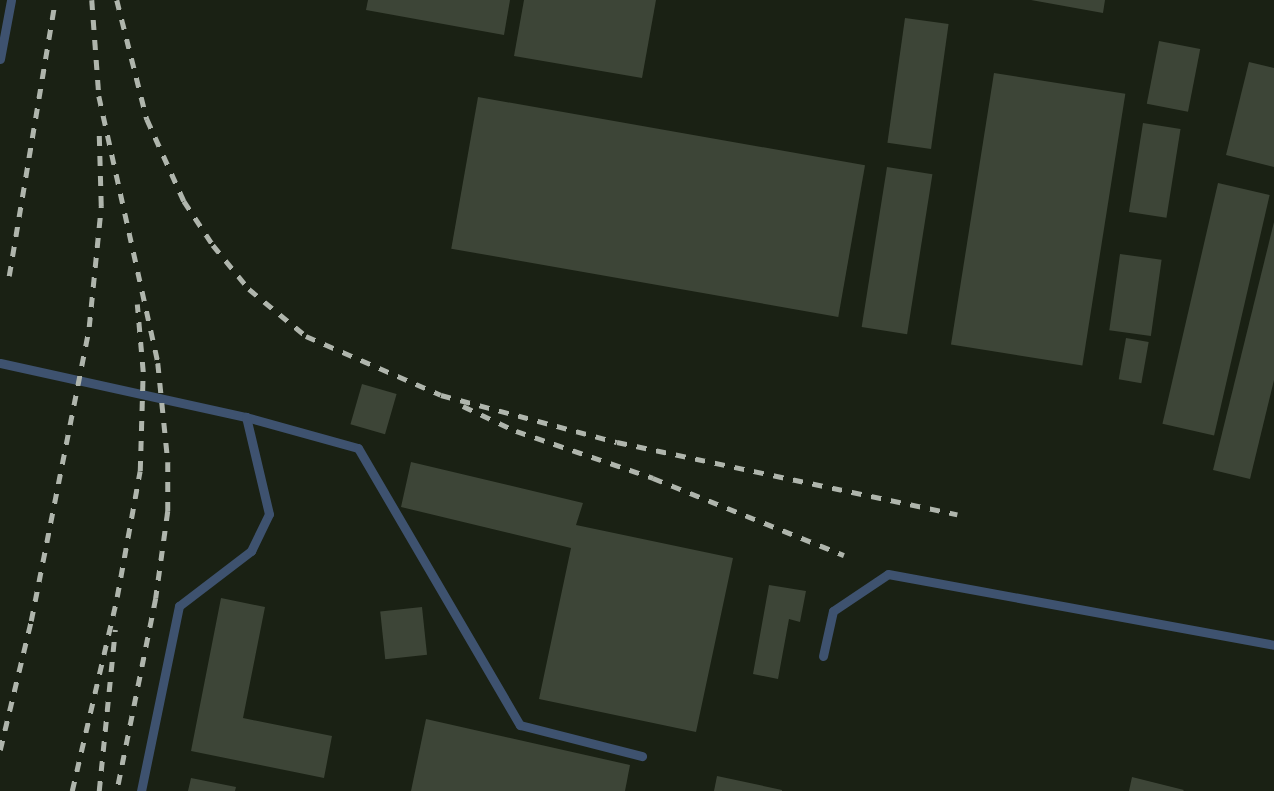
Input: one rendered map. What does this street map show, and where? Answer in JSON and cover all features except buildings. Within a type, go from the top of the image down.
[{"type":"lane","points":[[0,59],[11,0]]},
{"type":"lane","points":[[0,363],[246,417],[358,448],[520,725],[642,756]]},
{"type":"lane","points":[[141,791],[179,606],[251,551],[269,514],[246,417]]},
{"type":"lane","points":[[823,656],[833,611],[888,574],[1274,645]]},
{"type":"railway","points":[[9,276],[55,0]]},
{"type":"railway","points":[[92,0],[99,96],[158,363],[168,462],[168,511],[156,598],[117,791]]},
{"type":"railway","points":[[117,0],[147,119],[184,201],[213,245],[249,289],[306,336],[441,395],[617,442],[957,514]]},
{"type":"railway","points":[[0,750],[31,621],[89,327],[101,206],[99,135]]},
{"type":"railway","points":[[72,791],[117,597],[140,471],[143,372],[137,304]]},
{"type":"railway","points":[[463,406],[516,431],[653,478],[844,555]]},
{"type":"railway","points":[[99,791],[115,630]]}]
